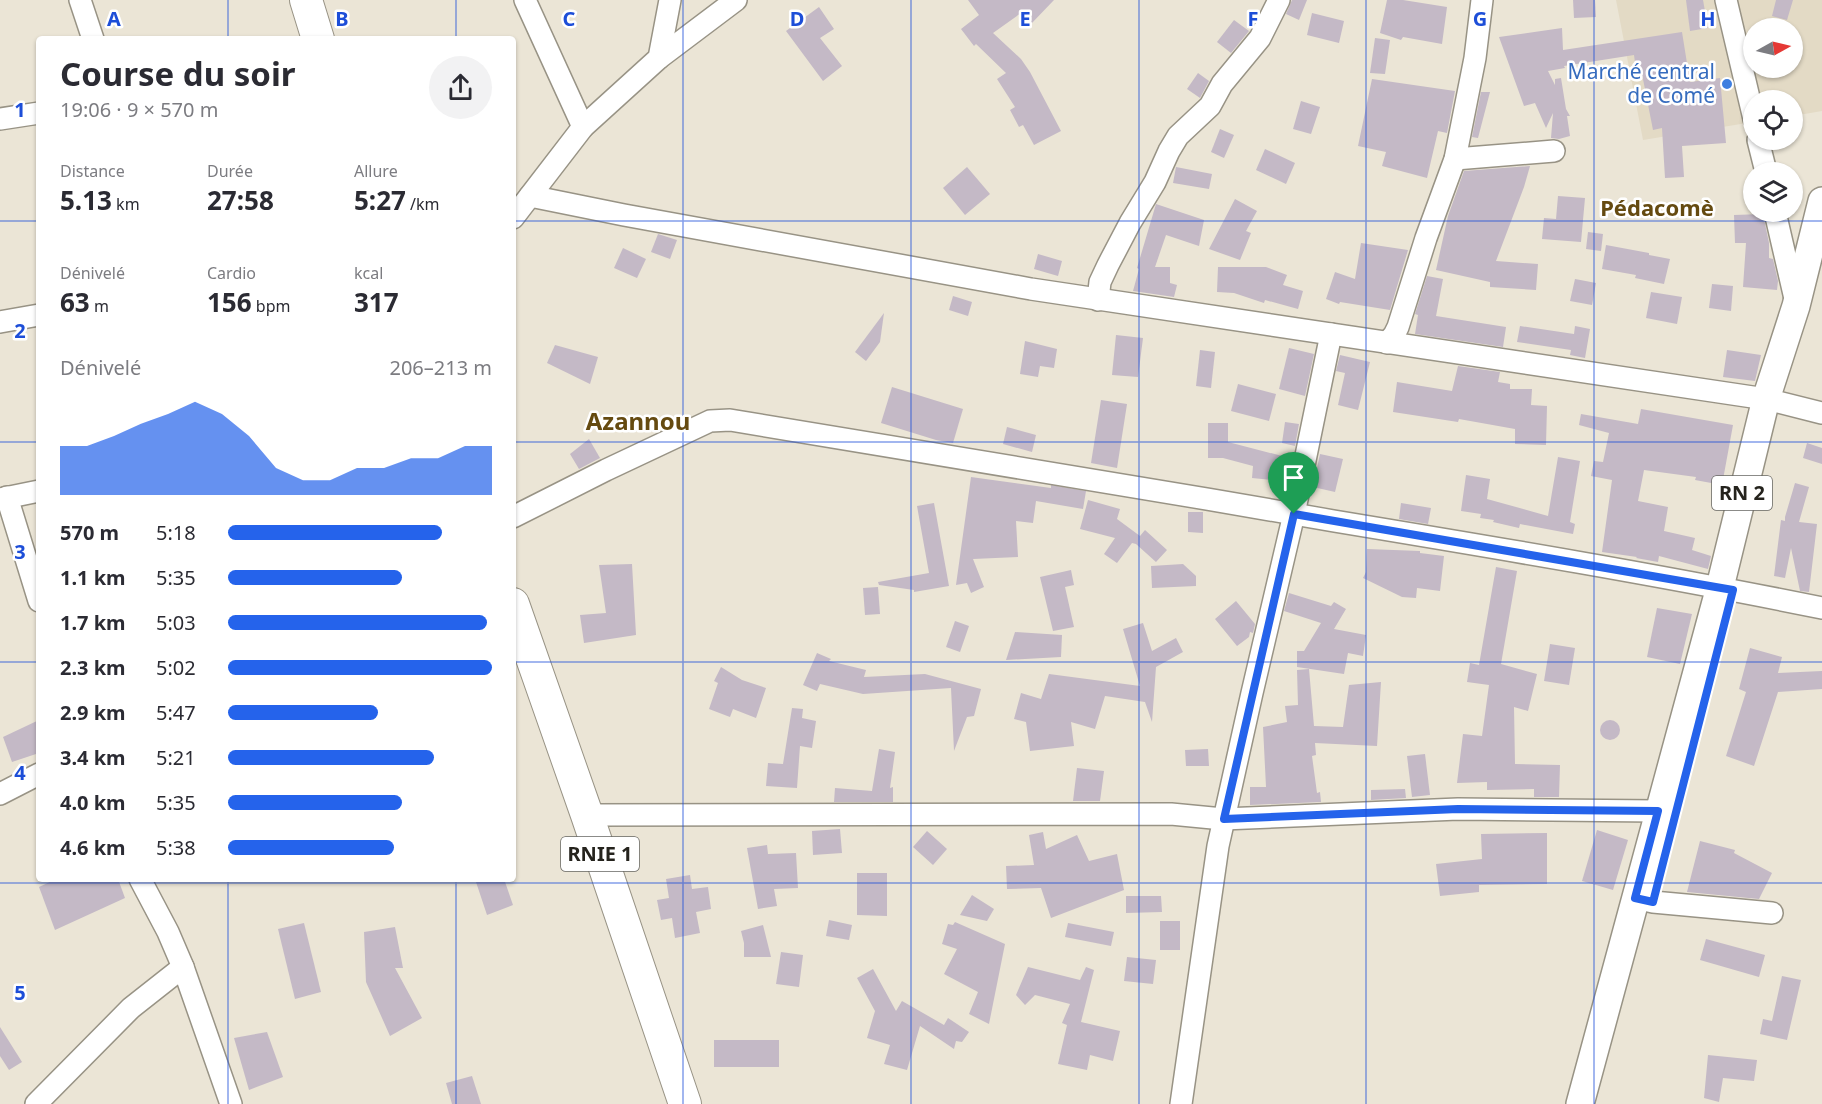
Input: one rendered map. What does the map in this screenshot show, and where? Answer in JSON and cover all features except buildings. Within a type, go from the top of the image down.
[{"type":"highway","points":[[306,0],[317,36]]},
{"type":"highway","name":"RNIE 1","points":[[516,613],[685,1104]]},
{"type":"main road","name":"RN 2","points":[[1597,1104],[1644,900],[1775,401],[1822,201]]},
{"type":"main road","name":"RN 2","points":[[1775,401],[1811,316],[1822,273]]},
{"type":"main road","name":"RN 2","points":[[1580,1104],[1644,900],[1658,811],[1727,588]]},
{"type":"street","points":[[80,0],[92,36]]},
{"type":"street","points":[[525,0],[583,127]]},
{"type":"street","points":[[658,58],[669,0]]},
{"type":"street","points":[[516,214],[583,127],[658,58],[736,0]]},
{"type":"street","points":[[1098,300],[1100,282],[1108,265],[1178,136],[1210,106],[1222,84],[1260,38],[1279,0]]},
{"type":"street","points":[[1387,344],[1398,327],[1426,238],[1455,159],[1475,57],[1482,0]]},
{"type":"street","points":[[1726,0],[1747,90]]},
{"type":"street","points":[[0,119],[36,113]]},
{"type":"street","points":[[1455,159],[1554,151]]},
{"type":"street","points":[[530,196],[659,222],[1098,300],[1775,401],[1822,413]]},
{"type":"street","points":[[1777,222],[1796,306]]},
{"type":"street","points":[[0,322],[36,316]]},
{"type":"street","points":[[1181,1104],[1218,846],[1294,514],[1331,334]]},
{"type":"street","points":[[516,516],[710,421],[719,420],[902,447],[1727,588],[1822,608]]},
{"type":"street","points":[[36,492],[3,498],[36,593]]},
{"type":"street","points":[[0,794],[36,776]]},
{"type":"street","points":[[587,815],[1171,813],[1224,819],[1458,809],[1658,811]]},
{"type":"street","points":[[142,882],[168,932],[183,967],[231,1104]]},
{"type":"street","points":[[1644,900],[1772,913]]},
{"type":"street","points":[[36,1104],[130,1008],[183,967]]},
{"type":"shaded area","name":"Marché central de Comé","points":[[1616,0],[1822,0],[1822,111],[1803,114],[1803,90],[1743,90],[1743,124],[1643,140]]},
{"type":"place","name":"Marché central de Comé","points":[[1727,84]]},
{"type":"district","name":"Pédacomè","points":[[1657,208]]},
{"type":"district","name":"Azannou","points":[[638,422]]},
{"type":"route","points":[[1294,514],[1733,590],[1653,902],[1635,898],[1658,811],[1458,809],[1224,819],[1251,693],[1294,514]]}]
